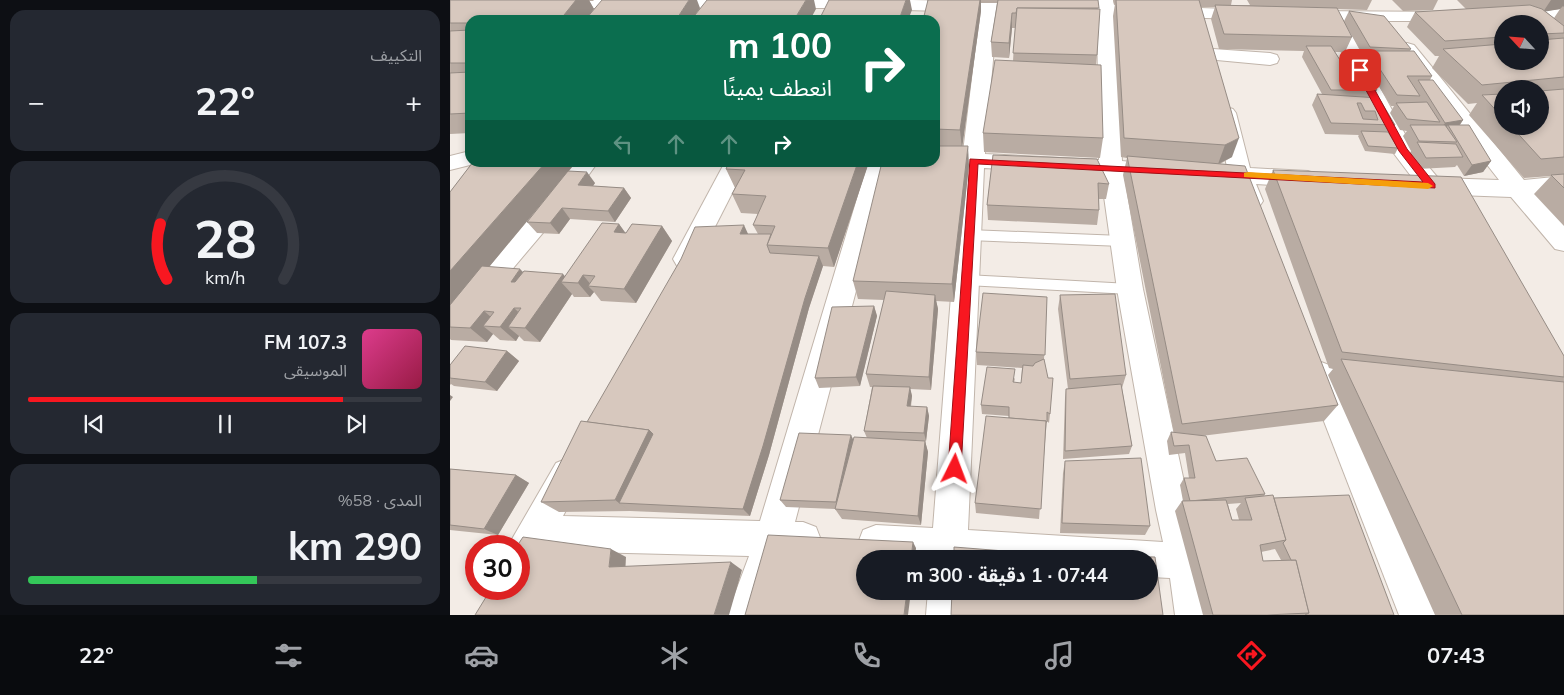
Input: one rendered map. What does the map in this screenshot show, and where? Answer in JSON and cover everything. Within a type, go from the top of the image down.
[{"type":"street","points":[[1368,0],[1518,189],[1564,242]]},
{"type":"street","points":[[1287,15],[1333,17],[1465,16],[1446,0]]},
{"type":"street","points":[[704,15],[716,1]]},
{"type":"street","points":[[823,15],[831,1]]},
{"type":"street","points":[[535,4],[831,1],[919,9],[1105,5],[1202,13],[1238,7],[1268,14]]},
{"type":"street","points":[[597,15],[606,2]]},
{"type":"street","points":[[1105,5],[1111,168],[1130,289],[1173,510],[1186,561],[1194,615]]},
{"type":"street","points":[[950,550],[973,161],[989,7]]},
{"type":"street","points":[[1202,13],[1240,174],[1259,220]]},
{"type":"street","points":[[1532,15],[1564,14]]},
{"type":"street","points":[[1333,17],[1403,151],[1466,211]]},
{"type":"street","points":[[1213,54],[1270,59]]},
{"type":"street","points":[[1420,65],[1446,64]]},
{"type":"street","points":[[1458,112],[1485,111]]},
{"type":"street","points":[[940,158],[1325,180]]},
{"type":"street","points":[[450,162],[465,164]]},
{"type":"street","points":[[450,323],[561,196],[583,167]]},
{"type":"street","points":[[674,282],[733,167]]},
{"type":"street","points":[[746,615],[773,538],[878,167]]},
{"type":"street","points":[[1402,184],[1518,189],[1564,184]]},
{"type":"street","points":[[1310,348],[1418,615]]},
{"type":"street","points":[[530,543],[583,447]]},
{"type":"street","points":[[530,548],[773,538],[843,541],[931,550]]},
{"type":"street","points":[[1158,560],[1186,561]]},
{"type":"street","points":[[945,615],[946,600]]},
{"type":"lane","points":[[969,235],[1122,241]]},
{"type":"lane","points":[[966,280],[1130,289]]},
{"type":"building","points":[[450,0],[576,0],[564,15],[465,15],[465,23],[450,23]]},
{"type":"building","points":[[602,0],[689,0],[679,15],[589,15]]},
{"type":"building","points":[[707,0],[806,0],[797,15],[695,15]]},
{"type":"building","points":[[829,0],[906,0],[901,15],[822,15]]},
{"type":"building","points":[[928,0],[980,0],[960,130],[940,129],[940,15],[924,15]]},
{"type":"building","points":[[998,0],[1098,0],[1099,8],[1017,8],[1016,13],[1012,13],[1009,43],[991,42]]},
{"type":"building","points":[[1116,0],[1199,0],[1239,138],[1225,145],[1124,138]]},
{"type":"building","points":[[1215,5],[1337,8],[1352,37],[1224,34]]},
{"type":"building","points":[[1530,5],[1542,9],[1564,26],[1564,33],[1549,34],[1549,15],[1494,15],[1494,38],[1445,41],[1415,12]]},
{"type":"building","points":[[1017,8],[1100,9],[1097,55],[1013,53]]},
{"type":"building","points":[[1349,11],[1384,16],[1411,49],[1370,47]]},
{"type":"building","points":[[465,30],[465,63],[450,63],[450,31]]},
{"type":"building","points":[[1564,38],[1564,77],[1533,80],[1494,80],[1494,84],[1482,85],[1443,49],[1494,45],[1494,70],[1549,70],[1549,39]]},
{"type":"building","points":[[1306,46],[1331,46],[1347,71],[1365,71],[1377,90],[1331,90]]},
{"type":"building","points":[[1368,51],[1414,51],[1432,76],[1407,76],[1420,96],[1397,95]]},
{"type":"building","points":[[995,60],[1101,65],[1103,138],[983,133]]},
{"type":"building","points":[[465,72],[465,113],[450,114],[450,73]]},
{"type":"building","points":[[1418,80],[1433,80],[1463,120],[1445,123]]},
{"type":"building","points":[[1564,89],[1564,157],[1541,159],[1519,135],[1549,135],[1549,90]]},
{"type":"building","points":[[1317,94],[1379,98],[1395,125],[1331,123]],"holes":[[[1357,103],[1361,103],[1365,111],[1375,111],[1378,120],[1363,119]]]},
{"type":"building","points":[[1494,94],[1494,108],[1482,95]]},
{"type":"building","points":[[1427,102],[1440,122],[1407,119],[1396,103]]},
{"type":"building","points":[[1410,125],[1445,125],[1457,142],[1419,141]]},
{"type":"building","points":[[1448,125],[1469,125],[1491,161],[1472,165]]},
{"type":"building","points":[[1361,131],[1388,132],[1398,148],[1368,146]]},
{"type":"building","points":[[1417,142],[1456,144],[1463,157],[1426,158]]},
{"type":"building","points":[[940,146],[968,146],[952,284],[853,281],[881,167],[940,167]]},
{"type":"building","points":[[993,155],[1097,159],[1109,184],[1098,183],[1099,210],[987,205]]},
{"type":"building","points":[[1127,156],[1245,166],[1338,405],[1182,424]]},
{"type":"building","points":[[469,167],[542,167],[450,271],[450,192]]},
{"type":"building","points":[[727,167],[856,167],[828,248],[767,245],[775,226],[753,225],[766,196],[732,194],[745,170],[726,169]]},
{"type":"building","points":[[1273,170],[1461,177],[1564,356],[1564,377],[1342,352]]},
{"type":"building","points":[[568,171],[587,172],[578,185],[624,188],[608,211],[562,208],[550,223],[527,222]]},
{"type":"building","points":[[1564,174],[1564,188],[1551,175]]},
{"type":"building","points":[[602,223],[619,224],[614,232],[626,233],[632,224],[662,226],[624,289],[588,286],[595,276],[583,275],[578,283],[561,282]]},
{"type":"building","points":[[744,225],[740,234],[771,234],[767,245],[770,253],[819,256],[743,509],[619,503],[653,434],[649,430],[587,422],[681,259],[695,227]]},
{"type":"building","points":[[482,266],[520,269],[511,282],[515,282],[524,271],[563,274],[525,328],[508,327],[521,308],[514,308],[500,327],[483,326],[494,312],[484,311],[470,328],[450,327],[450,305]]},
{"type":"building","points":[[886,291],[935,295],[929,377],[866,374]]},
{"type":"building","points":[[983,293],[1047,297],[1045,355],[976,352]]},
{"type":"building","points":[[1115,294],[1126,375],[1070,379],[1060,295]]},
{"type":"building","points":[[874,306],[856,377],[815,378],[832,307]]},
{"type":"building","points":[[465,346],[507,351],[485,382],[450,378],[450,365]]},
{"type":"building","points":[[1044,359],[1048,378],[1053,378],[1050,414],[1047,412],[1047,422],[1009,418],[1009,407],[981,405],[987,367],[1015,369],[1013,382],[1021,383],[1023,365],[1033,366]]},
{"type":"building","points":[[1341,359],[1564,382],[1564,615],[1462,615]]},
{"type":"building","points":[[1121,384],[1132,446],[1065,451],[1066,389]]},
{"type":"building","points":[[873,386],[910,387],[907,406],[927,407],[924,433],[864,431]]},
{"type":"building","points":[[986,416],[1046,421],[1041,509],[975,503]]},
{"type":"building","points":[[581,421],[649,430],[615,500],[541,502]]},
{"type":"building","points":[[1171,432],[1206,436],[1216,461],[1247,458],[1265,494],[1190,501],[1184,478],[1195,478],[1189,445],[1174,446]]},
{"type":"building","points":[[799,433],[851,435],[836,502],[780,500]]},
{"type":"building","points":[[854,437],[925,441],[918,516],[835,509]]},
{"type":"building","points":[[1141,458],[1150,526],[1062,523],[1065,461]]},
{"type":"building","points":[[450,469],[516,475],[484,529],[450,525]]},
{"type":"building","points":[[1273,495],[1286,540],[1260,545],[1263,561],[1296,560],[1309,613],[1213,615],[1182,501],[1226,500],[1232,520],[1252,520],[1245,498]]},
{"type":"building","points":[[1349,495],[1394,615],[1305,615],[1309,613],[1296,560],[1291,560],[1283,543],[1286,540],[1274,498]]},
{"type":"building","points":[[768,535],[913,542],[912,550],[856,550],[856,600],[906,600],[904,615],[745,615]]},
{"type":"building","points":[[530,538],[611,549],[609,567],[731,562],[714,615],[475,615],[484,600],[530,600]]},
{"type":"building","points":[[954,547],[992,550],[954,550]]},
{"type":"building","points":[[1158,579],[1163,615],[951,615],[952,600],[1158,600]]},
{"type":"slow traffic","points":[[1248,175],[1428,186]]},
{"type":"route","points":[[955,469],[973,161],[1240,174],[1431,186],[1403,151],[1360,70]]}]
